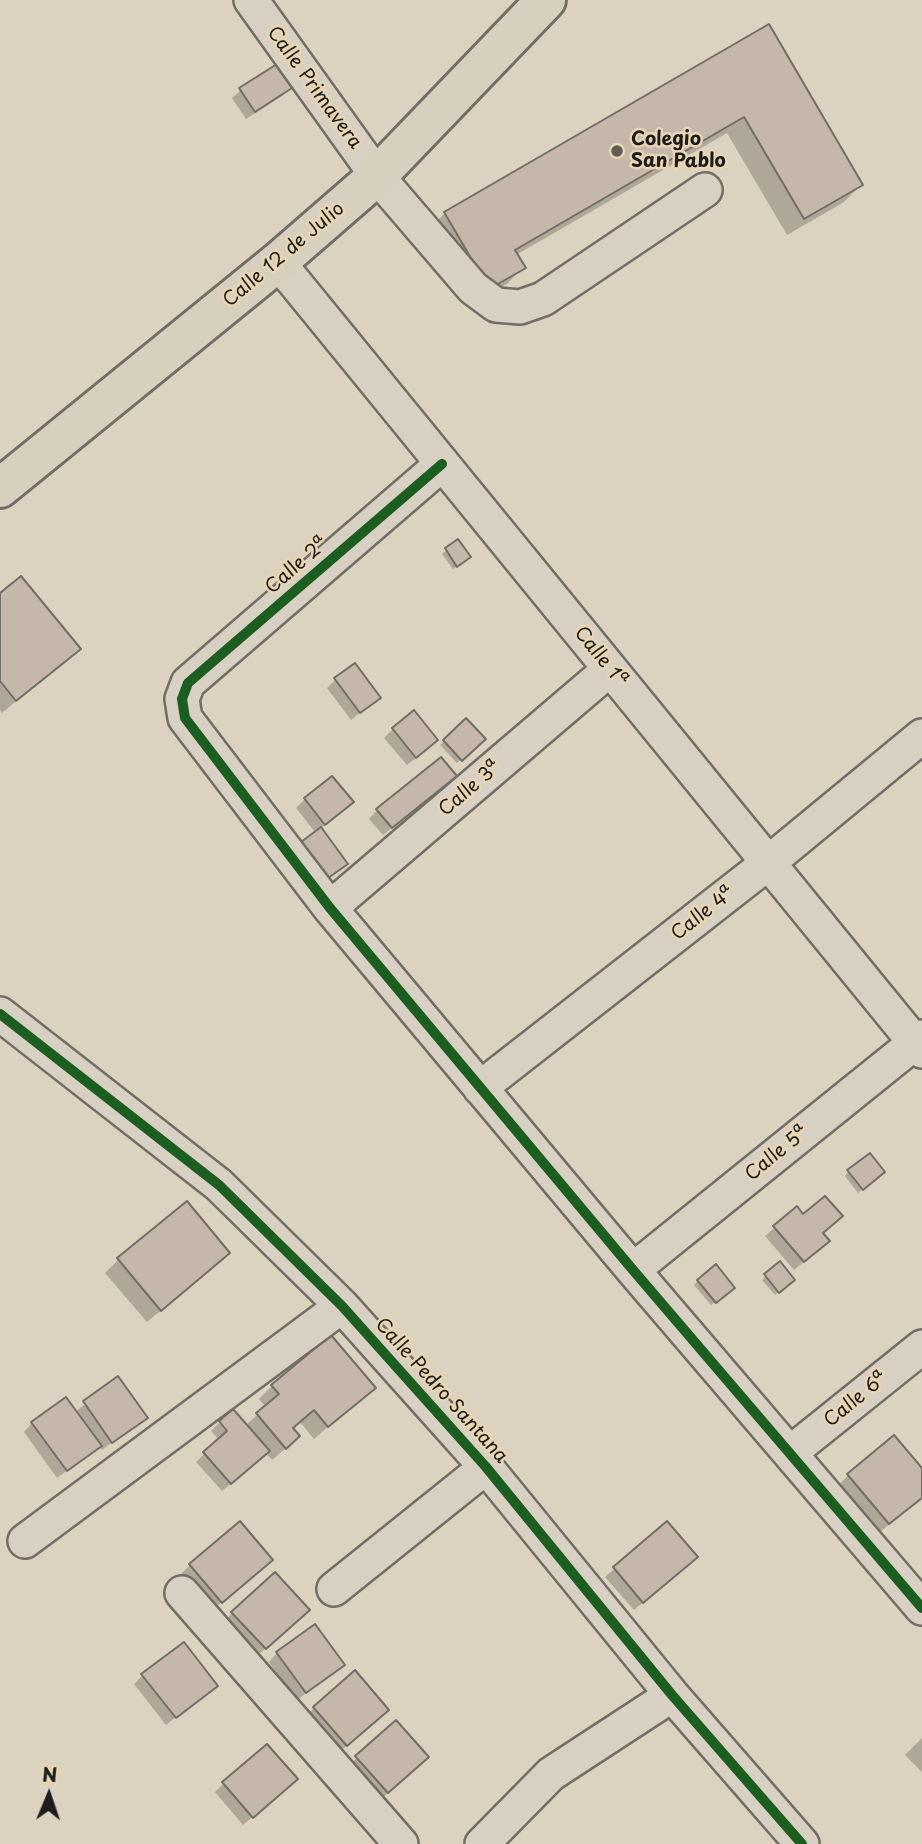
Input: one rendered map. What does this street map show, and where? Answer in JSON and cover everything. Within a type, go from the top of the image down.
[{"type":"main road","name":"Calle 12 de Julio","points":[[0,488],[278,262],[377,176],[546,0]]},
{"type":"street","name":"Calle Primavera","points":[[251,0],[377,176],[473,288],[496,305],[520,307],[543,299],[705,190]]},
{"type":"street","name":"Calle 1ª","points":[[278,262],[768,863],[920,1044]]},
{"type":"street","name":"Calle 2ª","points":[[330,908],[185,718],[182,699],[188,683],[442,464]]},
{"type":"street","name":"Calle 3ª","points":[[330,908],[610,669]]},
{"type":"street","name":"Calle 4ª","points":[[480,1088],[768,863],[922,736]]},
{"type":"street","points":[[330,908],[633,1270],[922,1608]]},
{"type":"street","name":"Calle Pedro Santana","points":[[0,1014],[219,1185],[342,1306],[486,1467],[672,1695],[802,1844]]},
{"type":"street","name":"Calle 5ª","points":[[633,1270],[920,1044]]},
{"type":"street","points":[[25,1541],[342,1306]]},
{"type":"street","name":"Calle 6ª","points":[[790,1453],[922,1347]]},
{"type":"street","points":[[334,1589],[486,1467]]},
{"type":"street","points":[[182,1593],[401,1844]]},
{"type":"street","points":[[482,1844],[551,1774],[672,1695]]},
{"type":"building","name":"Colegio San Pablo","points":[[769,24],[863,185],[804,219],[744,117],[515,250],[526,268],[489,289],[444,212]]},
{"type":"building","points":[[277,64],[292,88],[255,112],[239,88]]},
{"type":"building","points":[[458,539],[471,557],[457,567],[445,548]]},
{"type":"building","points":[[21,576],[81,649],[16,701],[0,681],[0,593]]},
{"type":"building","points":[[355,663],[381,698],[360,713],[334,678]]},
{"type":"building","points":[[414,710],[438,740],[416,758],[392,728]]},
{"type":"building","points":[[466,718],[486,739],[462,761],[443,740]]},
{"type":"building","points":[[441,757],[457,776],[392,828],[376,809]]},
{"type":"building","points":[[332,776],[354,802],[325,825],[304,798]]},
{"type":"building","points":[[321,827],[348,864],[328,878],[301,842]]},
{"type":"building","points":[[870,1153],[885,1172],[863,1190],[847,1170]]},
{"type":"building","points":[[825,1196],[843,1216],[823,1233],[830,1241],[804,1262],[773,1226],[797,1206],[803,1214]]},
{"type":"building","points":[[187,1201],[230,1253],[161,1311],[117,1258]]},
{"type":"building","points":[[780,1261],[795,1280],[779,1293],[764,1274]]},
{"type":"building","points":[[716,1264],[735,1288],[716,1303],[697,1280]]},
{"type":"building","points":[[331,1335],[376,1388],[328,1427],[314,1410],[293,1428],[300,1436],[286,1449],[256,1413],[279,1394],[271,1385]]},
{"type":"building","points":[[118,1376],[148,1418],[112,1443],[83,1401]]},
{"type":"building","points":[[66,1397],[102,1446],[67,1471],[31,1422]]},
{"type":"building","points":[[233,1409],[270,1451],[231,1484],[203,1452],[227,1431],[219,1421]]},
{"type":"building","points":[[894,1435],[922,1468],[922,1498],[889,1524],[847,1474]]},
{"type":"building","points":[[240,1521],[273,1560],[222,1603],[189,1564]]},
{"type":"building","points":[[667,1521],[698,1557],[643,1603],[613,1567]]},
{"type":"building","points":[[275,1572],[310,1610],[266,1649],[231,1612]]},
{"type":"building","points":[[315,1624],[345,1665],[306,1693],[276,1652]]},
{"type":"building","points":[[184,1642],[218,1686],[176,1718],[141,1674]]},
{"type":"building","points":[[355,1670],[389,1710],[347,1746],[313,1707]]},
{"type":"building","points":[[396,1720],[429,1757],[388,1793],[355,1756]]},
{"type":"building","points":[[267,1744],[298,1779],[253,1818],[222,1782]]},
{"type":"cycle path","points":[[442,464],[188,683],[182,699],[185,718],[330,908],[633,1270],[922,1608]]},
{"type":"cycle path","points":[[0,1014],[219,1185],[342,1306],[486,1467],[672,1695],[802,1844]]},
{"type":"place","name":"Colegio San Pablo","points":[[617,151]]}]
